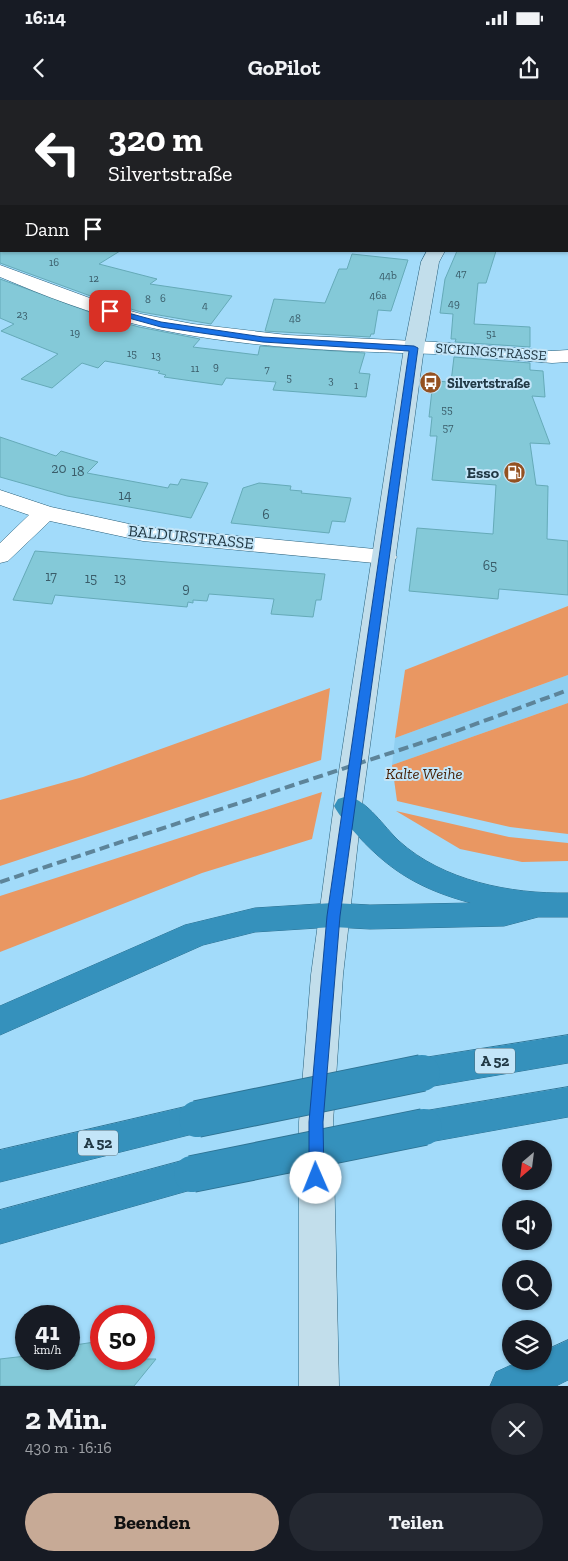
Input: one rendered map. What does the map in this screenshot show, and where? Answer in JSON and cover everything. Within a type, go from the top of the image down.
[{"type":"highway","points":[[348,806],[381,842],[403,862],[422,873],[467,889],[553,905]]},
{"type":"highway","points":[[0,1020],[196,934],[255,920],[333,916],[504,914],[553,905]]},
{"type":"highway","name":"A 52","points":[[0,1166],[197,1119],[422,1073],[568,1049]]},
{"type":"highway","points":[[0,1227],[192,1174],[424,1127],[568,1102]]},
{"type":"highway","points":[[510,1386],[568,1360]]},
{"type":"main road","points":[[319,1386],[316,1122],[333,916],[386,557],[414,348],[430,262],[435,252]]},
{"type":"street","points":[[0,270],[93,306],[161,324],[263,340],[414,348]]},
{"type":"street","name":"SICKINGSTRASSE","points":[[414,348],[552,357],[568,356]]},
{"type":"street","name":"BALDURSTRASSE","points":[[0,497],[45,513],[143,534],[386,557]]},
{"type":"street","points":[[0,556],[45,513]]},
{"type":"shaded area","points":[[568,675],[568,703],[392,765],[395,738]]},
{"type":"green space","name":"Kalte Weihe","points":[[568,606],[568,675],[395,738],[405,670]]},
{"type":"green space","points":[[330,688],[321,760],[0,866],[0,800],[83,777]]},
{"type":"green space","points":[[568,703],[568,834],[510,827],[397,801],[392,765]]},
{"type":"green space","points":[[322,792],[312,839],[202,873],[0,952],[0,896]]},
{"type":"green space","points":[[396,811],[509,837],[568,843],[568,861],[522,862],[460,849]]},
{"type":"building","points":[[0,252],[118,252],[99,264],[157,279],[150,284],[232,296],[211,324],[141,312],[107,302],[0,263]]},
{"type":"building","points":[[457,252],[496,252],[486,283],[478,283],[474,324],[530,327],[530,347],[455,342],[456,339],[451,339],[453,314],[440,313],[445,279]]},
{"type":"building","points":[[352,254],[408,260],[391,311],[378,310],[374,334],[371,334],[370,337],[265,331],[274,299],[325,303],[339,269],[347,269]]},
{"type":"building","points":[[0,279],[103,317],[139,327],[200,339],[193,347],[258,355],[260,346],[365,353],[359,373],[370,374],[366,397],[273,390],[276,382],[226,378],[222,385],[192,381],[164,377],[166,375],[158,373],[160,371],[105,361],[98,368],[82,363],[52,388],[21,379],[58,354],[1,331],[14,324],[0,318]]},
{"type":"building","points":[[454,357],[530,363],[530,370],[543,371],[545,397],[532,396],[550,444],[530,443],[536,485],[548,486],[547,539],[568,541],[568,595],[499,589],[498,599],[409,591],[417,528],[493,534],[496,485],[432,480],[437,436],[430,436],[432,417],[429,417],[433,381],[451,382]]},
{"type":"building","points":[[0,437],[56,456],[61,451],[98,462],[87,473],[168,488],[170,484],[178,485],[181,479],[208,483],[191,518],[67,496],[0,477]]},
{"type":"building","points":[[259,483],[291,486],[290,490],[302,491],[301,493],[351,498],[345,522],[332,521],[329,533],[231,523],[243,488]]},
{"type":"building","points":[[35,551],[325,574],[321,600],[316,600],[313,617],[271,614],[274,599],[209,594],[207,601],[193,600],[193,603],[188,602],[187,607],[55,595],[52,604],[13,600]]},
{"type":"building","points":[[90,1343],[90,1370],[147,1370],[134,1386],[0,1386],[0,1359],[15,1357],[15,1370],[80,1370],[80,1344]]},
{"type":"railway","points":[[0,882],[454,732],[568,690]]},
{"type":"place","name":"Silvertstraße","points":[[431,383]]},
{"type":"place","name":"Esso","points":[[515,472]]},
{"type":"route","points":[[110,311],[161,324],[263,340],[414,348],[386,557],[349,797],[333,916],[316,1122],[316,1178]]}]
